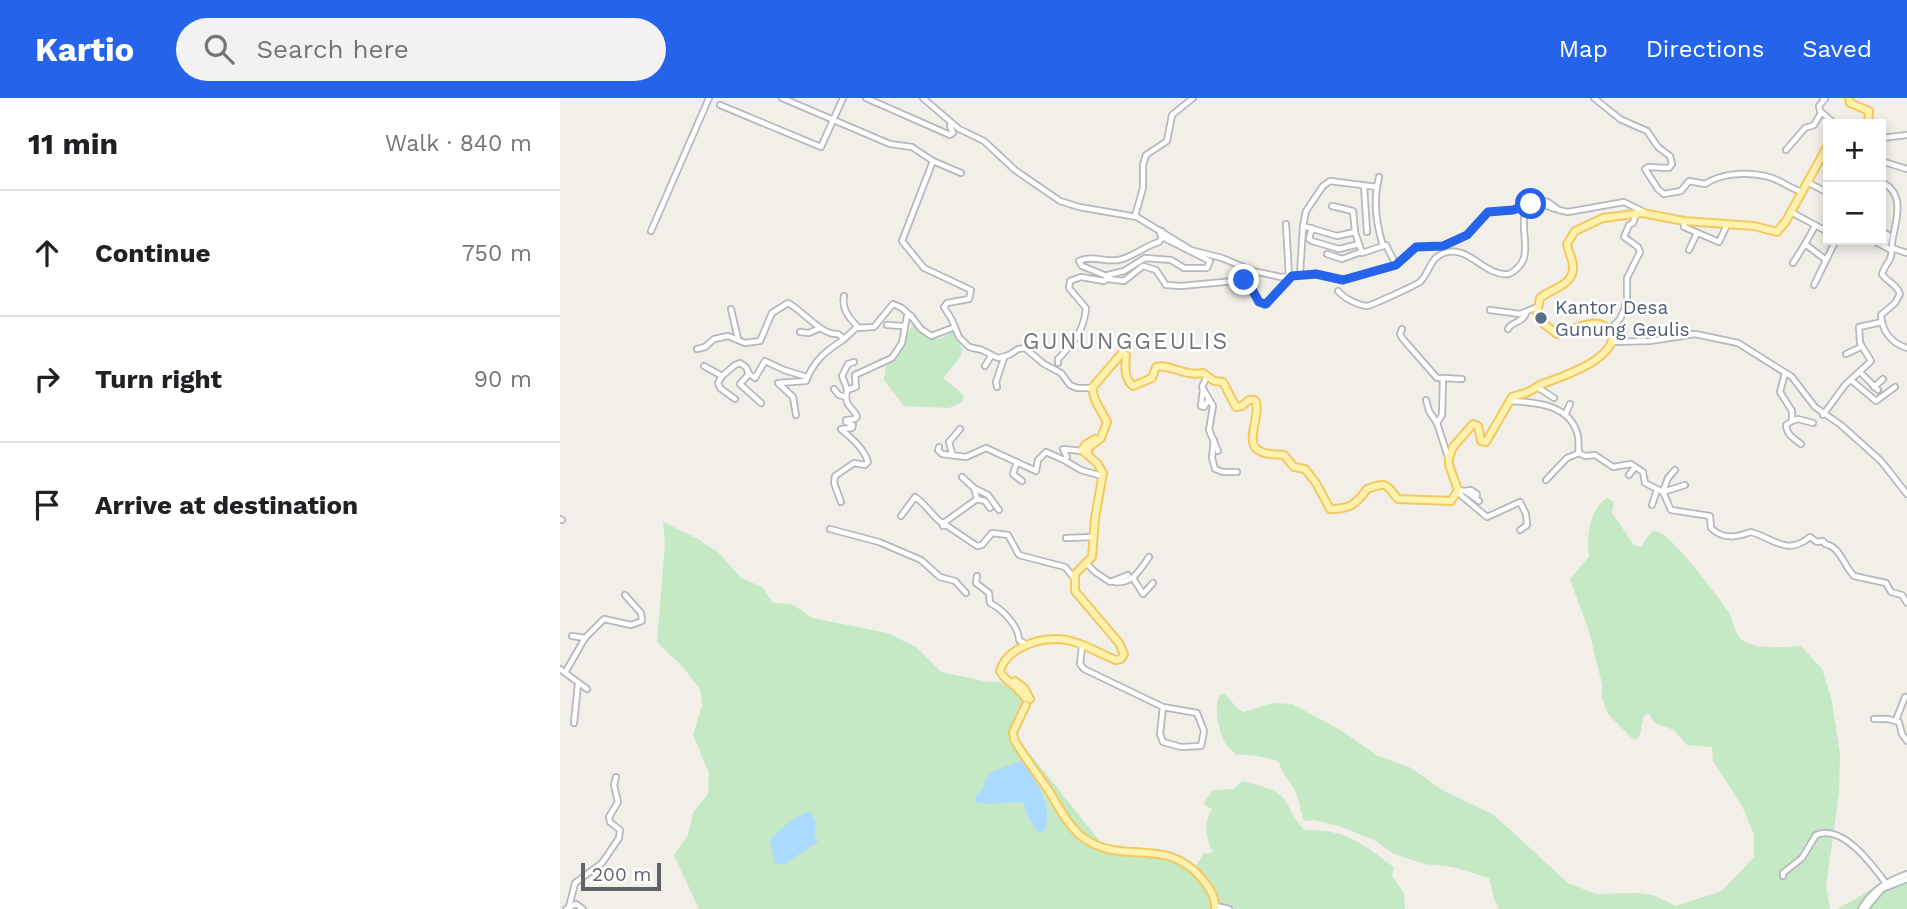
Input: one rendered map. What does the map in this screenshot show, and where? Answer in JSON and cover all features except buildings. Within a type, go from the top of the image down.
[{"type":"main road","points":[[1849,98],[1850,103],[1869,111],[1868,119]]},
{"type":"main road","points":[[1215,908],[1214,897],[1207,886],[1192,868],[1179,859],[1166,854],[1104,848],[1091,843],[1076,831],[1014,739],[1013,732],[1027,701],[1010,680],[1001,674],[1010,653],[1028,645],[1058,639],[1115,660],[1121,659],[1124,654],[1119,642],[1075,591],[1074,578],[1093,553],[1103,476],[1100,467],[1085,453],[1103,435],[1107,427],[1106,417],[1095,400],[1092,388],[1122,353],[1126,356],[1128,379],[1135,386],[1152,378],[1157,368],[1162,366],[1186,374],[1203,373],[1214,381],[1224,383],[1236,407],[1249,400],[1255,401],[1258,409],[1252,437],[1255,447],[1261,452],[1284,455],[1294,467],[1305,469],[1331,509],[1354,505],[1362,499],[1366,489],[1378,485],[1387,485],[1398,499],[1444,502],[1465,492],[1448,465],[1453,447],[1473,425],[1478,426],[1481,441],[1488,441],[1512,397],[1597,361],[1611,342],[1613,336],[1610,329],[1600,324],[1591,323],[1556,333],[1540,320],[1537,307],[1542,296],[1563,285],[1571,276],[1573,266],[1567,244],[1572,233],[1605,217],[1646,213],[1684,221],[1754,226],[1776,233],[1782,228],[1823,154]]},
{"type":"street","points":[[651,231],[709,98]]},
{"type":"street","points":[[782,98],[890,144],[912,146],[933,161],[961,173]]},
{"type":"street","points":[[720,105],[821,147],[843,98]]},
{"type":"street","points":[[866,98],[950,135],[953,133],[950,126],[953,125]]},
{"type":"street","points":[[923,98],[953,125],[984,141],[1015,170],[1060,201],[1079,207],[1135,216],[1183,249],[1207,258],[1210,263],[1207,268],[1184,268],[1171,260],[1145,258],[1104,281],[1081,277],[1070,281],[1069,288],[1086,308],[1085,314],[1077,338],[1051,368]]},
{"type":"street","points":[[1135,216],[1143,188],[1146,155],[1167,141],[1172,115],[1193,98]]},
{"type":"street","points":[[1594,98],[1620,119],[1647,131],[1658,147],[1670,156],[1672,164],[1669,168],[1645,169],[1664,194],[1681,191],[1689,181],[1705,184],[1717,176],[1728,175],[1766,176],[1801,192]]},
{"type":"street","points":[[1823,98],[1825,99],[1819,108],[1829,119]]},
{"type":"street","points":[[1786,150],[1805,128],[1814,125],[1821,113]]},
{"type":"street","points":[[1886,137],[1907,135]]},
{"type":"street","points":[[933,161],[902,241],[924,268],[971,290],[969,299],[944,306],[963,343],[991,355],[1004,357]]},
{"type":"street","points":[[1886,163],[1907,169]]},
{"type":"street","points":[[1379,177],[1376,223],[1383,246],[1386,246],[1396,265]]},
{"type":"street","points":[[1300,275],[1303,226],[1307,209],[1327,182],[1377,187]]},
{"type":"street","points":[[1811,184],[1823,190]]},
{"type":"street","points":[[1364,186],[1367,232]]},
{"type":"street","points":[[1886,186],[1891,189],[1899,216],[1892,249],[1882,274],[1898,288],[1900,294],[1895,303],[1881,314],[1882,322],[1891,340],[1907,348]]},
{"type":"street","points":[[1162,234],[1193,251],[1218,256],[1253,271],[1281,277],[1316,274],[1343,280],[1396,265],[1416,247],[1443,246],[1467,235],[1488,212],[1513,210],[1543,201],[1559,210]]},
{"type":"street","points":[[1338,291],[1345,298],[1365,306],[1371,305],[1417,285],[1435,258],[1451,251],[1465,254],[1491,272],[1509,274],[1519,267],[1525,256],[1525,211],[1542,204],[1559,210],[1579,211],[1624,202],[1646,213]]},
{"type":"street","points":[[1332,206],[1353,211],[1355,232],[1362,252]]},
{"type":"street","points":[[1791,212],[1823,230]]},
{"type":"street","points":[[1610,329],[1620,319],[1624,310],[1627,278],[1640,252],[1638,247],[1624,237],[1636,214]]},
{"type":"street","points":[[1684,221],[1684,227],[1719,242],[1727,225]]},
{"type":"street","points":[[1365,225],[1376,223]]},
{"type":"street","points":[[1162,234],[1159,242],[1148,245],[1122,260],[1087,258],[1079,261],[1082,266],[1124,281],[1143,266],[1156,270],[1166,285],[1246,280],[1258,301],[1265,305],[1291,277],[1286,224]]},
{"type":"street","points":[[1303,226],[1337,236],[1355,232]]},
{"type":"street","points":[[1793,263],[1815,226]]},
{"type":"street","points":[[1312,228],[1309,239],[1312,242],[1339,249],[1359,244]]},
{"type":"street","points":[[1689,250],[1697,233]]},
{"type":"street","points":[[1886,234],[1886,243]]},
{"type":"street","points":[[1805,244],[1826,260]]},
{"type":"street","points":[[1814,285],[1834,245]]},
{"type":"street","points":[[1883,245],[1907,253]]},
{"type":"street","points":[[1327,254],[1342,259],[1383,246]]},
{"type":"street","points":[[844,296],[843,304],[850,320],[858,327]]},
{"type":"street","points":[[697,349],[705,347],[714,338],[728,336],[745,343],[761,340],[772,313],[789,302],[820,327],[832,335],[839,334],[844,339]]},
{"type":"street","points":[[796,415],[793,397],[778,383],[804,382],[829,348],[858,327],[874,327],[893,304],[902,308],[920,329],[931,336],[956,327]]},
{"type":"street","points":[[1490,310],[1520,314],[1537,307]]},
{"type":"street","points":[[731,310],[738,339]]},
{"type":"street","points":[[1508,329],[1520,321],[1526,312]]},
{"type":"street","points":[[848,389],[856,387],[856,374],[892,358],[902,342],[907,316],[911,316]]},
{"type":"street","points":[[1823,415],[1851,380],[1871,361],[1861,347],[1859,327],[1882,322]]},
{"type":"street","points":[[887,324],[904,326]]},
{"type":"street","points":[[800,332],[809,333],[820,327]]},
{"type":"street","points":[[1402,329],[1400,336],[1437,378],[1462,379]]},
{"type":"street","points":[[1611,342],[1656,340],[1693,334],[1741,344],[1786,373],[1823,415],[1840,425],[1881,461],[1907,495]]},
{"type":"street","points":[[1846,354],[1861,347]]},
{"type":"street","points":[[997,387],[996,382],[1004,357],[1016,349],[1023,348],[1064,376]]},
{"type":"street","points":[[985,366],[991,355]]},
{"type":"street","points":[[735,399],[720,388],[718,383],[722,376],[738,363],[746,367],[749,374],[755,378],[765,360],[784,370],[807,377]]},
{"type":"street","points":[[841,502],[833,481],[835,476],[854,463],[866,465],[868,460],[854,439],[842,429],[852,428],[853,425],[845,421],[857,416],[848,408],[848,389],[842,376],[848,364],[854,362]]},
{"type":"street","points":[[1058,363],[1063,368],[1067,383],[1073,387],[1092,388]]},
{"type":"street","points":[[704,366],[722,376]]},
{"type":"street","points":[[1860,372],[1876,388],[1883,379]]},
{"type":"street","points":[[1786,373],[1780,392],[1792,411],[1793,421]]},
{"type":"street","points":[[749,374],[740,384],[761,403]]},
{"type":"street","points":[[1207,376],[1201,407],[1205,407],[1209,399]]},
{"type":"street","points":[[1437,423],[1442,415],[1443,379]]},
{"type":"street","points":[[1851,380],[1876,401],[1895,387]]},
{"type":"street","points":[[1536,387],[1553,398]]},
{"type":"street","points":[[834,388],[846,397]]},
{"type":"street","points":[[1203,389],[1213,407],[1209,430],[1218,451]]},
{"type":"street","points":[[1426,400],[1449,458]]},
{"type":"street","points":[[1510,401],[1543,405],[1566,413],[1576,432],[1579,453]]},
{"type":"street","points":[[1566,413],[1570,404]]},
{"type":"street","points":[[1801,444],[1788,433],[1786,425],[1798,419],[1813,423]]},
{"type":"street","points":[[953,453],[949,442],[960,429]]},
{"type":"street","points":[[1214,439],[1212,458],[1215,469],[1220,472],[1237,472]]},
{"type":"street","points":[[939,447],[942,454],[953,453],[968,457],[986,448],[1036,471],[1038,460],[1046,452],[1081,470],[1103,476]]},
{"type":"street","points":[[1064,460],[1066,457],[1063,448],[1085,453]]},
{"type":"street","points":[[1546,480],[1567,458],[1579,453],[1595,455],[1613,467],[1629,463],[1643,472],[1645,483],[1663,492],[1685,485]]},
{"type":"street","points":[[1018,462],[1013,474],[1022,481]]},
{"type":"street","points":[[1629,475],[1635,466]]},
{"type":"street","points":[[1675,470],[1668,478],[1663,492],[1671,510],[1710,516],[1711,528],[1721,535],[1737,537],[1751,532],[1788,547],[1802,543],[1810,537],[1817,542],[1823,541],[1840,553],[1854,576],[1886,583],[1891,592],[1902,595],[1907,603]]},
{"type":"street","points":[[962,477],[974,488],[988,495],[999,510]]},
{"type":"street","points":[[974,488],[977,499]]},
{"type":"street","points":[[1652,505],[1657,490]]},
{"type":"street","points":[[1465,492],[1477,494],[1478,499]]},
{"type":"street","points":[[1465,492],[1487,517],[1520,502],[1528,522],[1521,530]]},
{"type":"street","points":[[901,516],[915,497],[925,503],[930,513],[976,546],[982,545],[992,533],[1008,535],[1019,555],[1065,567],[1074,578]]},
{"type":"street","points":[[977,499],[985,501],[990,508]]},
{"type":"street","points":[[944,523],[977,499]]},
{"type":"street","points":[[830,529],[879,542],[921,560],[940,577],[955,581],[966,593]]},
{"type":"street","points":[[1066,538],[1094,537]]},
{"type":"street","points":[[1087,564],[1101,576],[1122,583],[1149,557]]},
{"type":"street","points":[[977,576],[976,583],[989,593],[990,603],[1016,627],[1019,640],[1028,645]]},
{"type":"street","points":[[1130,576],[1143,594],[1153,583]]},
{"type":"street","points":[[587,689],[563,670],[585,638],[604,619],[631,625],[642,621],[641,613],[625,595]]},
{"type":"street","points":[[572,636],[585,638]]},
{"type":"street","points":[[1082,647],[1082,667],[1163,707],[1198,715],[1204,731],[1201,746],[1183,747],[1163,742],[1160,734],[1163,707]]},
{"type":"street","points":[[574,723],[578,684]]},
{"type":"street","points":[[1896,720],[1905,697]]},
{"type":"street","points":[[1874,719],[1896,720],[1907,741]]},
{"type":"street","points":[[568,908],[575,883],[602,863],[619,838],[620,830],[610,822],[609,817],[618,802],[614,785],[617,777]]},
{"type":"street","points":[[1822,832],[1804,860],[1783,876],[1783,873],[1802,858],[1816,835],[1822,832],[1832,832],[1846,839],[1887,884]]},
{"type":"street","points":[[1863,909],[1887,884],[1907,876]]},
{"type":"street","points":[[568,908],[576,904],[583,909]]},
{"type":"street","points":[[1215,908],[1228,909]]},
{"type":"green space","points":[[913,325],[929,340],[942,338],[953,331],[962,349],[960,357],[943,378],[964,395],[962,402],[949,408],[904,406],[884,380],[886,365]]},
{"type":"green space","points":[[1607,498],[1614,502],[1612,513],[1634,545],[1641,547],[1655,531],[1671,541],[1728,611],[1742,640],[1762,647],[1801,646],[1822,669],[1832,701],[1840,755],[1839,793],[1826,886],[1830,909],[1499,909],[1489,878],[1453,867],[1425,864],[1394,854],[1374,840],[1339,826],[1314,820],[1304,821],[1296,793],[1279,762],[1237,755],[1225,743],[1217,711],[1221,694],[1225,694],[1243,712],[1274,703],[1292,704],[1342,731],[1378,756],[1409,767],[1444,791],[1494,815],[1568,883],[1596,894],[1653,895],[1676,906],[1722,891],[1754,857],[1754,834],[1742,806],[1713,761],[1712,747],[1687,745],[1674,730],[1655,723],[1649,714],[1644,716],[1639,738],[1634,740],[1608,714],[1602,699],[1602,684],[1589,631],[1570,579],[1589,557],[1588,541],[1593,516],[1601,502]]},
{"type":"green space","points":[[663,522],[719,553],[741,578],[762,587],[773,603],[792,604],[812,618],[887,633],[916,647],[941,672],[988,682],[1016,683],[1023,690],[1024,706],[1013,733],[1103,845],[1180,856],[1195,868],[1203,854],[1213,852],[1206,830],[1212,809],[1203,804],[1213,790],[1234,789],[1242,781],[1264,787],[1279,795],[1305,830],[1343,835],[1363,845],[1394,867],[1392,876],[1404,893],[1405,909],[699,909],[674,855],[688,835],[693,813],[708,794],[709,773],[693,735],[702,705],[700,689],[682,666],[657,642],[665,544]]},
{"type":"green space","points":[[1907,871],[1907,909],[1837,909],[1902,873]]},
{"type":"water","points":[[1021,760],[1045,802],[1047,820],[1045,830],[1039,833],[1028,818],[1023,802],[975,802],[976,795],[983,789],[992,772]]},
{"type":"water","points":[[809,812],[815,820],[814,837],[818,842],[784,864],[775,864],[770,841],[777,832]]},
{"type":"place","name":"Kantor Desa Gunung Geulis","points":[[1541,318]]},
{"type":"district","name":"GUNUNGGEULIS","points":[[1126,341]]},
{"type":"route","points":[[1244,280],[1264,305],[1292,276],[1316,274],[1343,280],[1396,265],[1416,247],[1443,246],[1467,235],[1488,212],[1513,210],[1531,204]]}]
